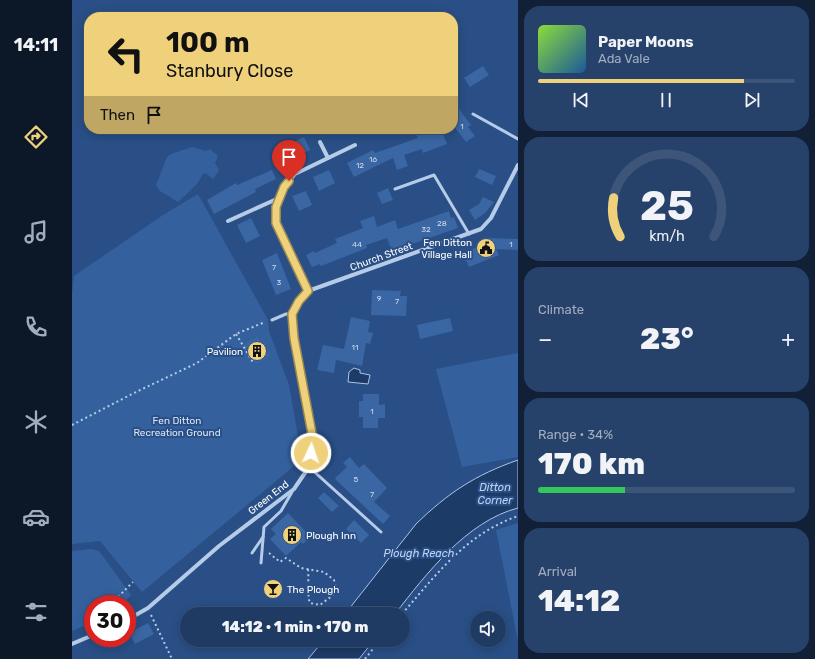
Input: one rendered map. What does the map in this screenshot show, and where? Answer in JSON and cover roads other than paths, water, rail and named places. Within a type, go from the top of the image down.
[{"type":"street","points":[[320,142],[328,158]]},
{"type":"street","points":[[292,314],[299,301],[308,291],[276,223],[276,207],[284,187],[295,174],[355,145]]},
{"type":"street","name":"Church Street","points":[[308,291],[418,250],[481,229],[487,224],[518,165]]},
{"type":"street","points":[[228,221],[280,198]]},
{"type":"street","name":"Green End","points":[[136,615],[148,608],[219,546],[294,489],[309,467],[313,439],[294,338],[292,314]]},
{"type":"street","points":[[72,644],[84,639]]},
{"type":"lane","points":[[473,114],[518,139]]},
{"type":"lane","points":[[395,189],[434,174],[469,234]]},
{"type":"lane","points":[[272,320],[286,314],[292,314]]},
{"type":"lane","points":[[309,467],[381,532]]},
{"type":"lane","points":[[261,563],[264,527],[281,511],[294,489]]},
{"type":"lane","points":[[252,553],[263,537]]},
{"type":"water","points":[[354,368],[360,370],[360,373],[370,375],[368,384],[348,382],[349,372]]},
{"type":"water","points":[[518,460],[518,508],[499,515],[482,524],[465,537],[434,566],[400,607],[351,607],[416,524],[439,503],[463,486],[488,472]]},
{"type":"water","points":[[318,647],[368,647],[359,659],[308,659]]},
{"type":"place","name":"Fen Ditton Village Hall","points":[[486,248]]},
{"type":"place","name":"Pavilion","points":[[257,351]]},
{"type":"place","name":"Plough Inn","points":[[292,535]]},
{"type":"place","name":"The Plough","points":[[273,589]]},
{"type":"park label","name":"Fen Ditton Recreation Ground","points":[[177,426]]},
{"type":"water label","name":"Ditton Corner","points":[[495,493]]},
{"type":"water label","name":"Plough Reach","points":[[419,553]]}]
